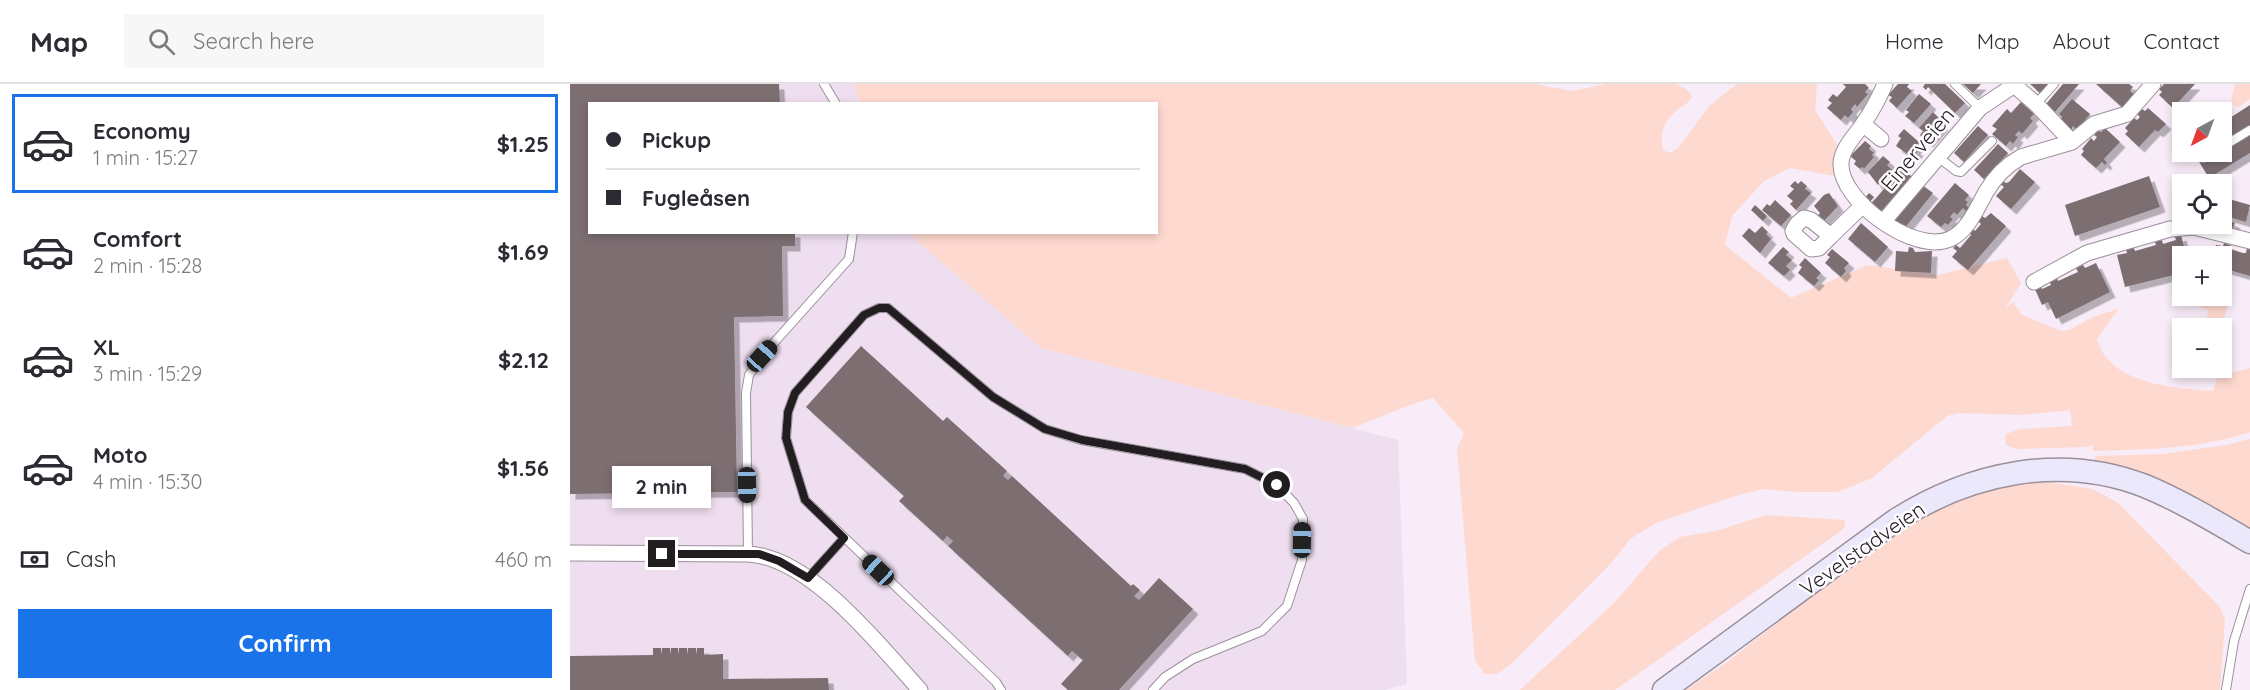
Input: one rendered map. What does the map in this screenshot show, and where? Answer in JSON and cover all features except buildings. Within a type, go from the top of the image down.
[{"type":"main road","name":"Vevelstadveien","points":[[1664,690],[1896,520],[1934,498],[1986,479],[2025,471],[2056,470],[2087,472],[2126,479],[2167,496],[2250,542]]},
{"type":"street","name":"Einerveien","points":[[1886,84],[1847,147],[1841,161],[1843,174],[1863,205],[1883,222],[1894,231],[1926,242],[1950,239],[1962,230],[1996,177],[2014,160],[2072,142],[2094,124],[2127,114],[2150,85]]},
{"type":"street","name":"Einerveien","points":[[1883,222],[1980,108],[2015,85],[2072,142]]},
{"type":"street","name":"Einerveien","points":[[1863,124],[1881,140]]},
{"type":"street","name":"Einerveien","points":[[1830,236],[1863,205]]},
{"type":"street","points":[[2034,282],[2088,252],[2170,229],[2194,226],[2249,240]]},
{"type":"street","points":[[570,554],[759,554],[779,561],[808,578],[850,616],[921,690]]},
{"type":"lane","points":[[824,84],[835,102]]},
{"type":"lane","points":[[1954,84],[1980,108]]},
{"type":"lane","points":[[2036,105],[2054,84]]},
{"type":"lane","points":[[2232,141],[2250,130]]},
{"type":"lane","points":[[1938,157],[1956,171],[1961,172],[1992,141]]},
{"type":"lane","points":[[748,554],[746,393],[749,375],[762,356],[849,259],[853,234]]},
{"type":"lane","points":[[1001,690],[996,682],[805,500],[786,438],[788,412],[795,393],[864,315],[879,308],[888,308],[993,397],[1045,429],[1082,440],[1245,469],[1277,485],[1294,503],[1303,519],[1302,560],[1287,606],[1262,631],[1193,659],[1165,677],[1153,690]]},
{"type":"lane","points":[[808,578],[844,538]]},
{"type":"lane","points":[[2226,690],[2234,640],[2250,590]]},
{"type":"shaded area","points":[[570,84],[854,84],[860,102],[588,102],[588,234],[909,234],[1041,348],[1398,440],[1407,684],[1384,690],[570,690]]},
{"type":"shaded area","points":[[854,84],[1535,84],[1572,91],[1606,84],[1676,84],[1686,89],[1692,96],[1673,114],[1664,128],[1663,150],[1670,153],[1679,147],[1709,106],[1737,84],[1817,84],[1815,110],[1838,146],[1835,176],[1790,168],[1764,181],[1732,216],[1725,245],[1791,298],[1868,265],[1938,275],[2007,258],[2021,283],[2005,309],[2013,302],[2022,315],[2061,331],[2069,330],[2093,317],[2118,309],[2097,339],[2104,354],[2115,366],[2128,374],[2162,385],[2212,391],[2217,378],[2232,378],[2232,373],[2250,368],[2250,432],[2214,442],[2152,449],[2093,451],[2093,445],[2016,449],[2006,445],[2006,434],[2020,429],[2072,426],[2070,410],[2023,415],[1959,413],[1947,416],[1872,478],[1838,492],[1763,489],[1735,496],[1656,523],[1630,539],[1613,561],[1512,663],[1497,674],[1485,674],[1475,661],[1457,449],[1464,433],[1433,398],[1352,428],[1041,348],[909,234],[1158,234],[1158,102],[860,102]]},
{"type":"shaded area","points":[[2235,84],[2250,84],[2250,99],[2239,107],[2233,105],[2231,100]]},
{"type":"shaded area","points":[[2197,306],[2227,306],[2224,318],[2207,317],[2208,310]]},
{"type":"shaded area","points":[[2250,439],[2250,534],[2095,465],[2095,456],[2163,454],[2227,445]]},
{"type":"shaded area","points":[[2042,481],[2093,489],[2118,503],[2219,606],[2225,619],[2220,690],[1686,690],[1727,662],[1857,560],[1942,506],[1992,488]]},
{"type":"shaded area","points":[[1766,515],[1845,520],[1845,526],[1615,690],[1520,690],[1614,603],[1660,550],[1680,537],[1716,531]]},
{"type":"route","points":[[662,554],[759,554],[779,561],[808,578],[844,538],[805,500],[786,438],[788,412],[795,393],[864,315],[879,308],[888,308],[993,397],[1045,429],[1082,440],[1245,469],[1277,485]]}]
